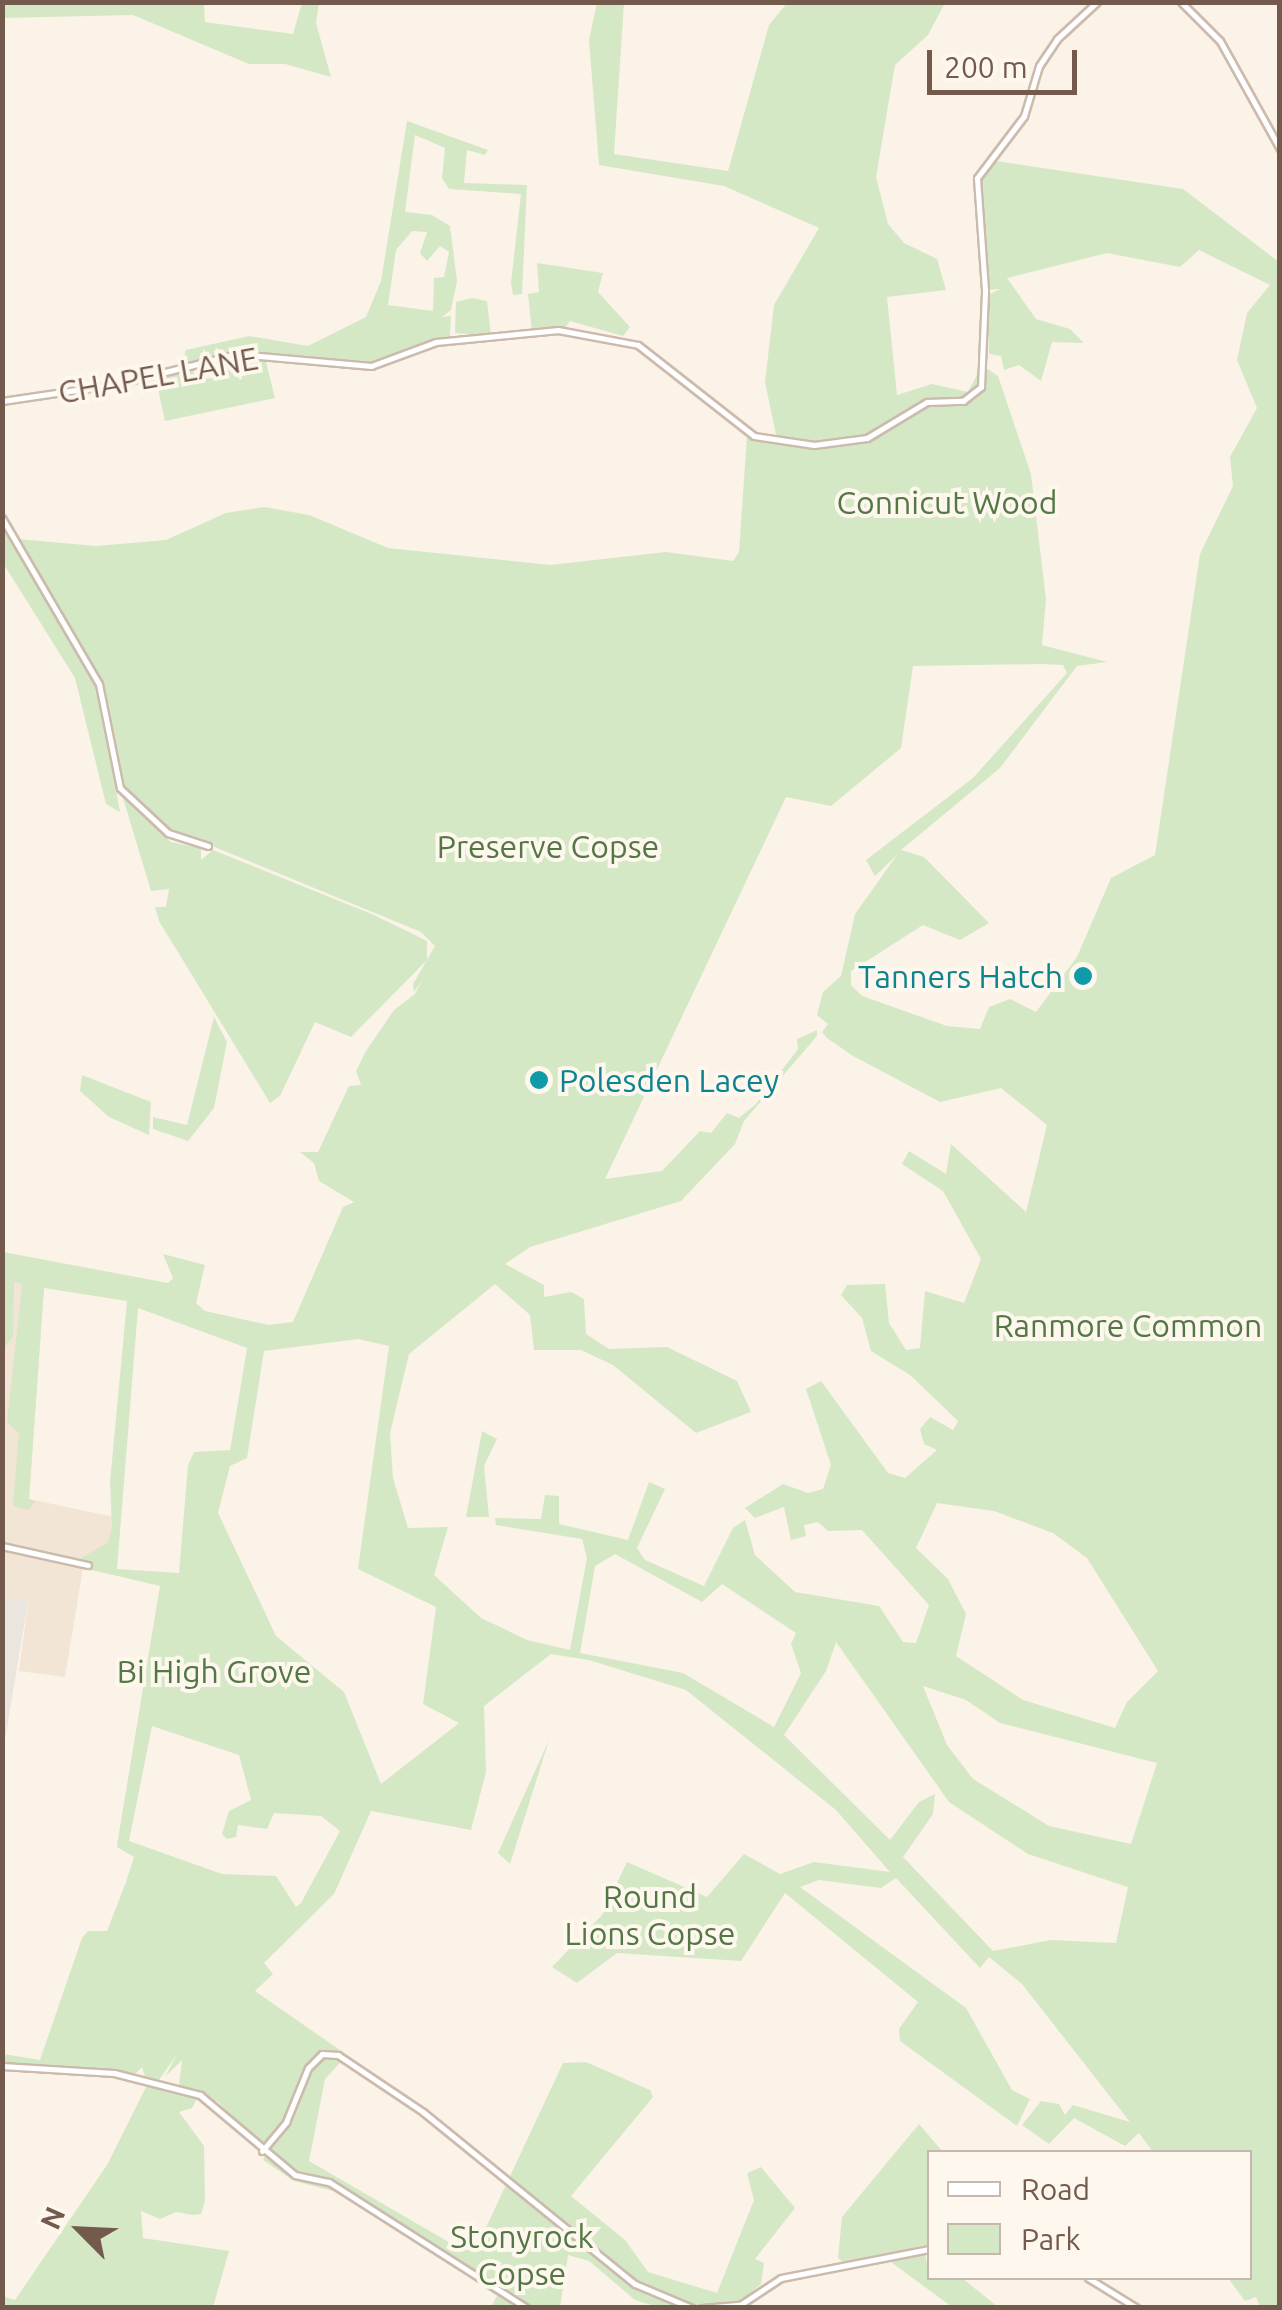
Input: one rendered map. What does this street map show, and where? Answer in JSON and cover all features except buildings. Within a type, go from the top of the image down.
[{"type":"street","name":"CHAPEL LANE","points":[[2,401],[134,381],[236,354],[371,366],[436,342],[558,330],[638,345],[754,436],[847,444],[884,431],[926,402],[971,398],[986,372],[986,290],[977,178],[1024,116],[1040,66],[1057,39],[1097,2]]},
{"type":"street","points":[[1180,2],[1220,41],[1280,148]]},
{"type":"street","points":[[2,518],[99,684],[120,788],[168,833],[208,846]]},
{"type":"street","points":[[2,1546],[88,1565]]},
{"type":"street","points":[[262,2151],[286,2122],[308,2068],[322,2054],[338,2055],[423,2112],[634,2284],[692,2308]]},
{"type":"street","points":[[2,2066],[171,2084],[219,2105],[262,2151],[295,2175],[330,2182],[527,2308]]},
{"type":"street","points":[[702,2308],[740,2305],[780,2278],[927,2251]]},
{"type":"street","points":[[1091,2280],[1137,2308]]},
{"type":"shaded area","points":[[3,1279],[44,1287],[29,1499],[119,1518],[116,1569],[3,1544]]},
{"type":"shaded area","points":[[3,1550],[83,1568],[65,1677],[19,1671],[28,1602],[3,1597]]},
{"type":"shaded area","points":[[2,1598],[28,1601],[3,1752]]},
{"type":"green space","points":[[3,2],[204,3],[205,22],[293,34],[302,3],[319,3],[316,23],[331,77],[285,64],[249,64],[133,15],[3,18]]},
{"type":"green space","points":[[597,3],[624,3],[614,154],[728,171],[769,25],[787,3],[945,3],[928,35],[895,65],[876,177],[888,224],[904,243],[937,259],[946,290],[887,297],[897,395],[932,384],[968,392],[982,365],[998,376],[1031,474],[1046,599],[1042,645],[1107,662],[1077,666],[1000,768],[901,850],[924,857],[989,923],[960,940],[923,925],[851,971],[851,985],[862,996],[947,1026],[980,1029],[989,1007],[1010,999],[1036,1012],[1077,957],[1111,878],[1155,855],[1200,554],[1233,486],[1230,457],[1257,408],[1237,360],[1247,313],[1270,285],[1199,250],[1180,267],[1107,253],[1007,278],[1036,319],[1070,329],[1084,343],[1052,342],[1041,381],[1019,365],[1004,370],[1001,356],[989,354],[987,295],[1001,289],[985,290],[976,184],[989,160],[1183,189],[1279,262],[1279,2307],[1260,2307],[1256,2297],[1245,2301],[1229,2280],[1252,2280],[1252,2150],[1152,2150],[1139,2133],[1125,2146],[1074,2118],[1049,2144],[1022,2125],[1041,2101],[1059,2104],[1065,2115],[1073,2105],[1130,2122],[1022,1984],[989,1957],[980,1968],[896,1878],[881,1888],[819,1880],[800,1887],[966,2008],[1012,2090],[1030,2099],[1017,2126],[900,2041],[899,2029],[918,2002],[785,1893],[741,1961],[617,1953],[577,1983],[552,1967],[602,1915],[627,1862],[707,1897],[744,1854],[780,1874],[814,1862],[890,1872],[836,1810],[686,1690],[589,1660],[551,1654],[484,1706],[486,1772],[471,1830],[371,1811],[334,1894],[264,1963],[273,1974],[255,1991],[347,2055],[325,2079],[309,2161],[459,2248],[475,2251],[563,2063],[586,2062],[650,2090],[653,2097],[571,2196],[625,2240],[648,2272],[717,2293],[754,2200],[747,2173],[761,2167],[795,2208],[755,2259],[764,2263],[761,2284],[740,2302],[726,2300],[740,2307],[658,2307],[635,2300],[589,2261],[568,2255],[560,2307],[491,2307],[497,2296],[466,2275],[337,2192],[294,2181],[263,2160],[267,2152],[218,2102],[179,2085],[182,2060],[165,2077],[177,2054],[159,2080],[145,2077],[142,2067],[135,2074],[110,2075],[3,2068],[3,2054],[40,2060],[82,1938],[88,1931],[107,1931],[126,1882],[134,1857],[117,1847],[160,1586],[92,1570],[92,1564],[78,1560],[108,1542],[112,1526],[110,1482],[127,1301],[44,1288],[29,1499],[35,1501],[29,1510],[13,1506],[19,1433],[7,1422],[22,1284],[14,1282],[13,1336],[3,1350],[3,1252],[168,1283],[173,1278],[163,1254],[205,1265],[196,1303],[205,1311],[269,1325],[293,1322],[343,1207],[354,1202],[319,1181],[314,1163],[300,1152],[318,1152],[349,1086],[361,1085],[356,1071],[366,1051],[394,1010],[415,994],[422,980],[414,992],[413,984],[435,946],[421,932],[159,824],[123,788],[97,674],[18,539],[96,546],[166,540],[226,513],[264,507],[309,515],[388,548],[550,565],[666,552],[733,561],[739,552],[747,436],[776,435],[765,382],[774,305],[819,228],[724,186],[599,165],[589,40]],"holes":[[[1041,664],[1063,665],[1067,673],[973,778],[866,860],[875,876],[897,855],[855,914],[841,976],[823,992],[817,1015],[828,1024],[822,1032],[827,1038],[940,1102],[1001,1088],[1047,1125],[1026,1212],[951,1144],[946,1174],[909,1151],[902,1164],[943,1191],[981,1259],[964,1303],[925,1291],[920,1348],[906,1350],[889,1323],[885,1284],[847,1285],[841,1295],[862,1318],[871,1351],[910,1375],[958,1421],[953,1430],[930,1417],[920,1429],[924,1444],[937,1450],[905,1478],[888,1473],[821,1381],[806,1389],[831,1465],[823,1489],[808,1493],[783,1484],[745,1508],[755,1518],[784,1507],[791,1540],[806,1536],[804,1525],[818,1522],[828,1531],[862,1530],[929,1605],[916,1643],[903,1642],[879,1606],[795,1592],[755,1555],[745,1520],[733,1528],[704,1586],[645,1560],[637,1548],[665,1489],[649,1482],[628,1540],[559,1524],[559,1496],[545,1495],[541,1519],[495,1518],[496,1525],[582,1539],[587,1558],[570,1650],[527,1640],[481,1618],[434,1575],[448,1527],[408,1528],[393,1478],[390,1433],[409,1354],[495,1284],[530,1315],[534,1350],[581,1350],[613,1365],[696,1433],[751,1412],[737,1381],[667,1347],[609,1349],[586,1334],[584,1299],[571,1292],[544,1297],[544,1285],[505,1264],[530,1247],[681,1201],[735,1144],[744,1121],[817,1036],[817,1030],[797,1039],[798,1049],[756,1104],[739,1118],[727,1113],[711,1133],[700,1131],[662,1171],[605,1179],[786,797],[831,806],[901,748],[913,666]],[[138,1308],[247,1348],[230,1450],[194,1452],[188,1465],[179,1573],[117,1569]],[[358,1339],[389,1346],[358,1569],[436,1607],[423,1704],[459,1723],[381,1784],[344,1692],[276,1636],[218,1513],[230,1466],[247,1458],[264,1351]],[[937,1503],[994,1511],[1053,1533],[1087,1558],[1158,1671],[1127,1702],[1115,1728],[1023,1700],[956,1656],[966,1614],[948,1579],[916,1548]],[[615,1554],[702,1602],[722,1584],[796,1633],[791,1644],[801,1673],[774,1727],[683,1673],[580,1653],[595,1566]],[[836,1642],[949,1802],[1028,1854],[1128,1887],[1116,1943],[1051,1940],[993,1951],[903,1857],[933,1814],[935,1794],[919,1802],[890,1840],[784,1735],[826,1671]],[[923,1686],[966,1700],[1000,1723],[1157,1763],[1131,1844],[1049,1826],[973,1779],[947,1745]],[[152,1726],[239,1755],[251,1800],[229,1811],[222,1834],[227,1839],[236,1837],[238,1825],[267,1829],[274,1813],[321,1816],[340,1831],[296,1907],[276,1876],[222,1874],[129,1841]]]},
{"type":"green space","points":[[407,121],[488,150],[485,155],[467,150],[464,183],[527,185],[522,294],[513,295],[521,194],[449,189],[442,178],[445,148],[415,135],[405,212],[432,215],[450,226],[457,281],[451,310],[442,317],[451,316],[450,337],[371,364],[237,351],[181,366],[186,350],[249,336],[308,346],[366,317],[381,281]],"holes":[[[412,231],[427,232],[420,253],[427,261],[440,246],[449,252],[444,277],[434,278],[433,311],[388,305],[396,250]]]},
{"type":"green space","points":[[537,263],[603,273],[598,292],[630,327],[623,336],[570,321],[565,328],[532,332],[528,294],[539,292]]},
{"type":"green space","points":[[472,298],[487,301],[491,336],[455,333],[456,302]]},
{"type":"green space","points":[[235,357],[265,358],[275,398],[165,421],[156,380],[193,370],[196,380],[218,377],[217,363]]},
{"type":"green space","points":[[2,522],[97,687],[120,812],[106,804],[75,678],[3,563]]},
{"type":"green space","points":[[123,798],[171,842],[201,848],[201,860],[213,850],[374,915],[427,941],[427,960],[351,1037],[315,1022],[280,1096],[270,1103],[159,921],[155,907],[166,907],[169,889],[151,891]]},
{"type":"green space","points":[[214,1017],[227,1042],[214,1108],[188,1141],[153,1129],[153,1117],[187,1125]]},
{"type":"green space","points":[[82,1075],[151,1102],[149,1135],[109,1117],[80,1091]]},
{"type":"green space","points":[[482,1431],[497,1439],[484,1466],[489,1517],[466,1517]]},
{"type":"green space","points":[[549,1740],[510,1864],[498,1853]]},
{"type":"green space","points":[[149,2081],[198,2097],[192,2108],[179,2112],[204,2146],[205,2201],[201,2214],[176,2212],[160,2219],[141,2211],[143,2238],[229,2251],[213,2307],[3,2307],[2,2296],[15,2300],[107,2165]]},
{"type":"green space","points":[[919,2124],[941,2150],[927,2150],[927,2244],[846,2264],[838,2258],[842,2217]]},
{"type":"green space","points":[[925,2252],[927,2280],[964,2280],[998,2307],[952,2307],[891,2262]]},
{"type":"place","name":"Tanners Hatch","points":[[1083,976]]},
{"type":"place","name":"Polesden Lacey","points":[[539,1080]]},
{"type":"park label","name":"Connicut Wood","points":[[947,502]]},
{"type":"park label","name":"Preserve Copse","points":[[548,846]]},
{"type":"park label","name":"Ranmore Common","points":[[1128,1325]]},
{"type":"park label","name":"Bi High Grove","points":[[214,1671]]},
{"type":"park label","name":"Round Lions Copse","points":[[650,1916]]},
{"type":"park label","name":"Stonyrock Copse","points":[[522,2256]]}]
